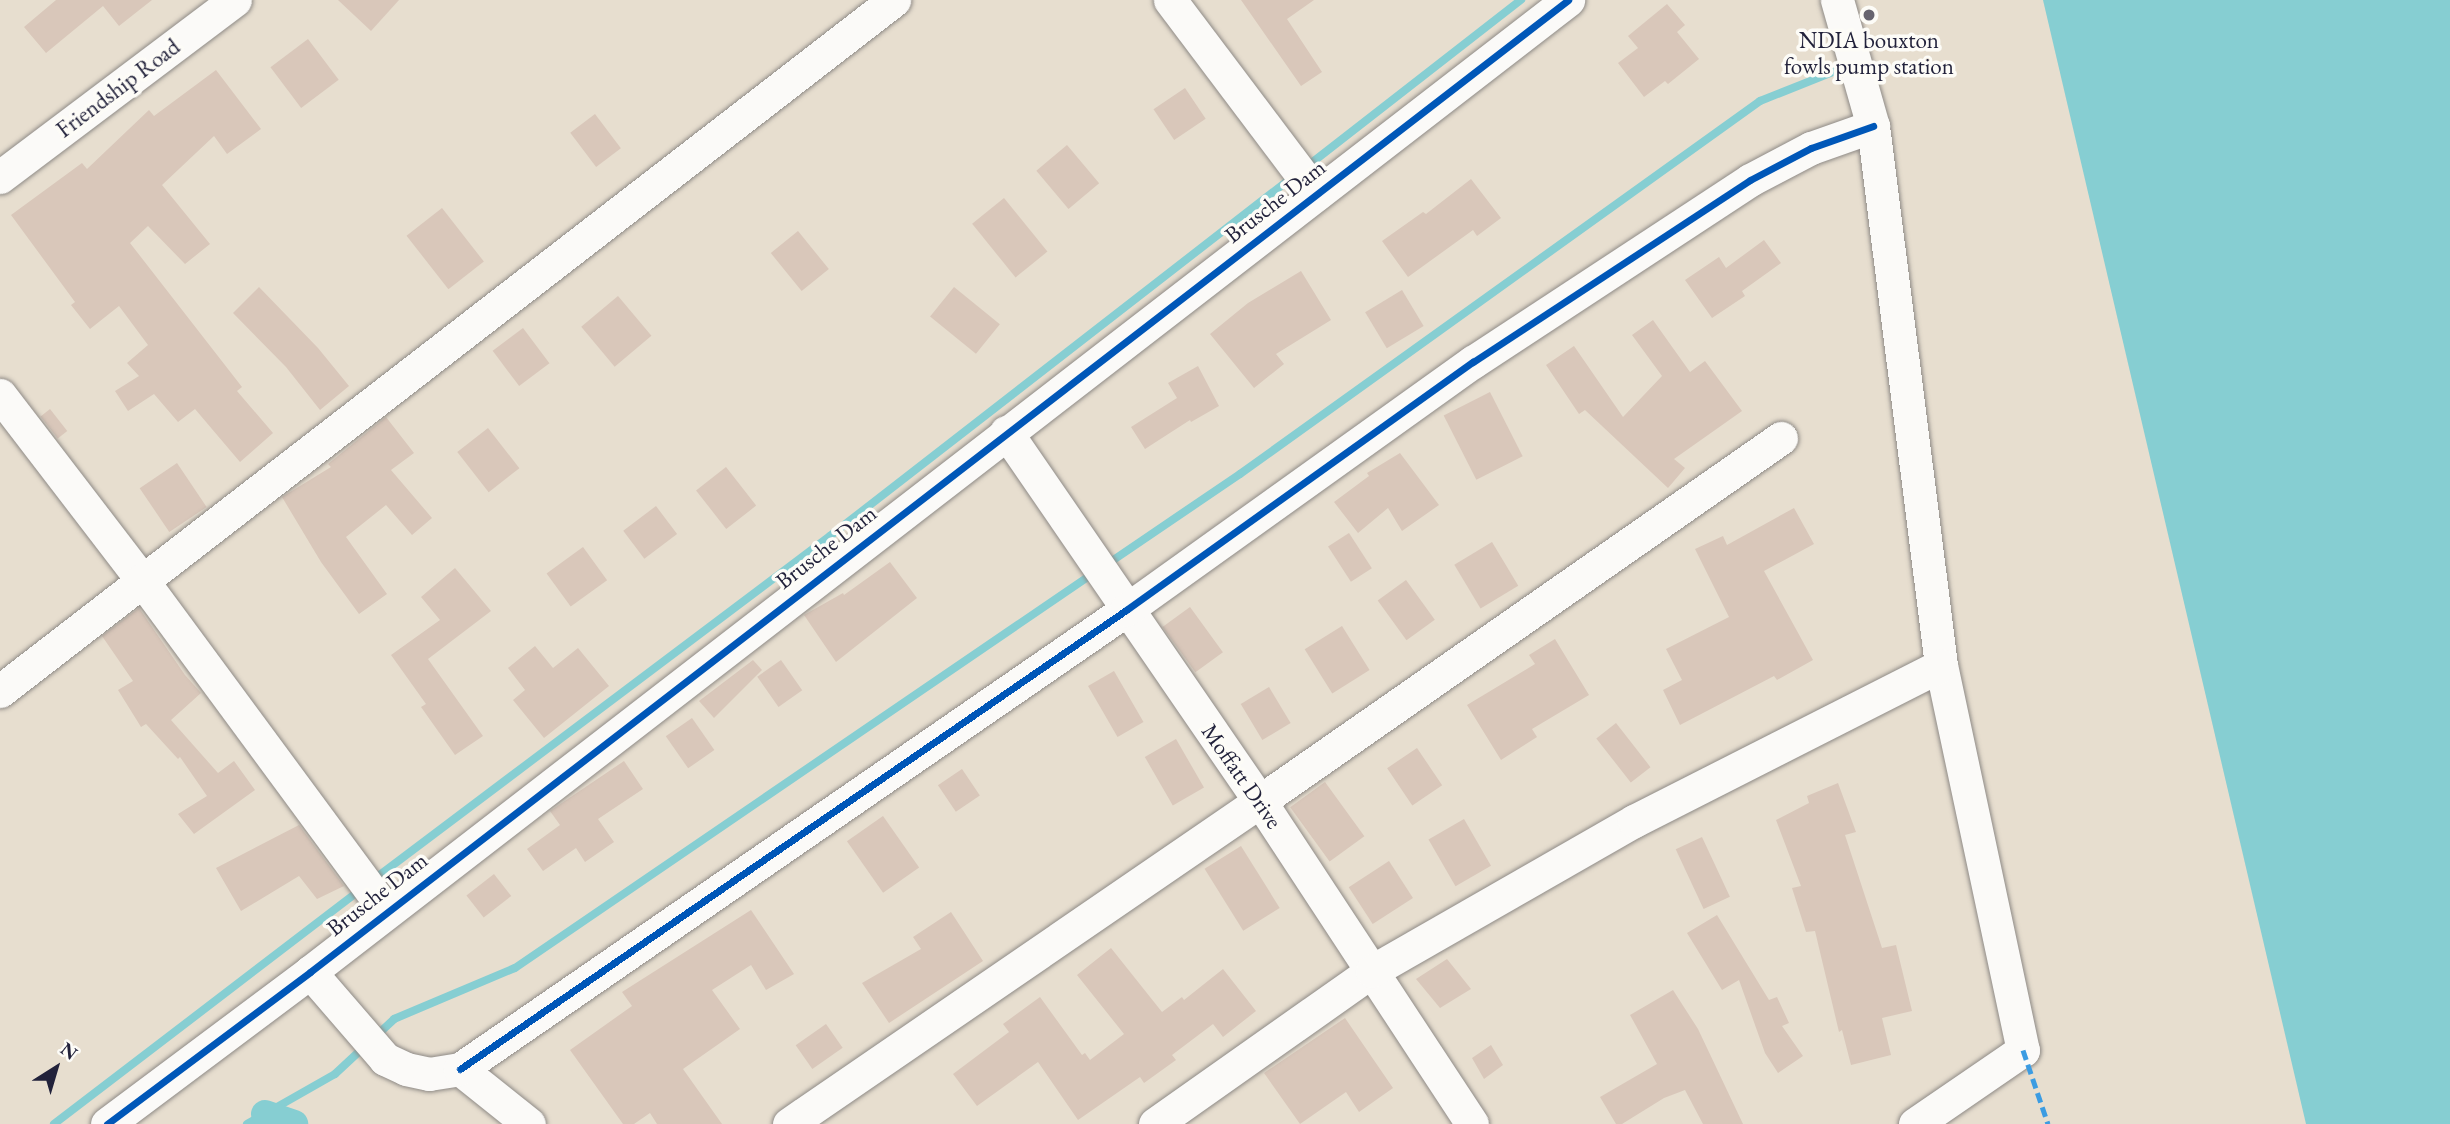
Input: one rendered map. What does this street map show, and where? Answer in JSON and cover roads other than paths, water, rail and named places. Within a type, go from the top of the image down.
[{"type":"street","name":"Friendship Road","points":[[0,177],[235,0]]},
{"type":"street","points":[[0,691],[894,0]]},
{"type":"street","points":[[1170,0],[1305,178]]},
{"type":"street","name":"Brusche Dam","points":[[107,1124],[310,972],[1006,432],[1305,178],[1568,0]]},
{"type":"street","points":[[1837,0],[1872,126],[1941,665],[2023,1050],[1915,1124]]},
{"type":"street","points":[[310,972],[332,1001],[385,1059],[405,1069],[429,1074],[460,1069],[1121,602],[1473,362],[1750,180],[1811,148],[1872,126]]},
{"type":"street","points":[[0,395],[142,580],[386,911]]},
{"type":"street","name":"Moffatt Drive","points":[[1006,432],[1260,801],[1472,1124]]},
{"type":"street","points":[[789,1124],[1260,801],[1781,438]]},
{"type":"street","points":[[1154,1124],[1372,971],[1634,821],[1941,665]]},
{"type":"street","points":[[460,1069],[529,1124]]},
{"type":"water","points":[[2043,0],[2450,0],[2450,1124],[2306,1124]]},
{"type":"waterway","name":"Brusche Dam","points":[[1305,168],[1521,0]]},
{"type":"waterway","points":[[1106,565],[1240,474],[1760,101],[1843,68]]},
{"type":"waterway","name":"Brusche Dam","points":[[373,880],[830,536],[1295,175]]},
{"type":"waterway","points":[[376,1036],[394,1019],[515,968],[1095,572]]},
{"type":"waterway","name":"Brusche Dam","points":[[54,1124],[360,890]]},
{"type":"waterway","points":[[247,1124],[335,1074],[364,1047]]},
{"type":"waterway","points":[[265,1114],[294,1124]]},
{"type":"place","name":"NDIA bouxton fowls pump station","points":[[1869,15]]}]
